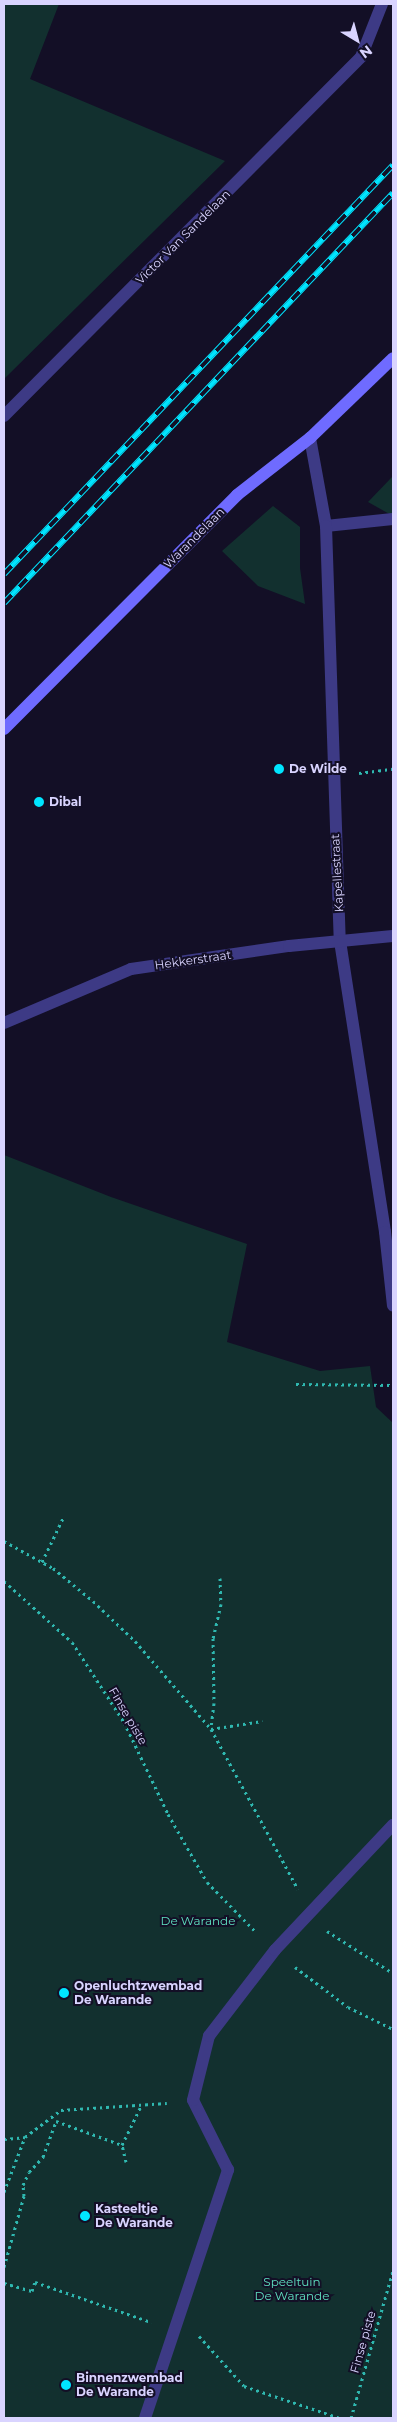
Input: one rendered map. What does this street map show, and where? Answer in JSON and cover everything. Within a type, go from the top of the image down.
[{"type":"main road","name":"Warandelaan","points":[[4,729],[237,495],[310,438],[393,358]]},
{"type":"street","name":"Victor Van Sandelaan","points":[[4,416],[361,57],[382,4]]},
{"type":"street","name":"Kapellestraat","points":[[310,438],[326,526],[340,942],[389,1231],[393,1306]]},
{"type":"street","points":[[326,526],[393,519]]},
{"type":"street","name":"Hekkerstraat","points":[[4,1024],[131,969],[393,936]]},
{"type":"street","points":[[145,2418],[228,2170],[193,2100],[210,2036],[275,1950],[393,1825]]},
{"type":"path","points":[[296,1384],[393,1385]]},
{"type":"path","points":[[42,1562],[64,1516]]},
{"type":"path","points":[[4,1541],[42,1562],[93,1601],[135,1641],[211,1729],[293,1883],[329,1933],[393,1973]]},
{"type":"path","points":[[211,1729],[214,1703],[213,1638],[221,1604],[220,1578]]},
{"type":"path","name":"Finse piste","points":[[4,1581],[72,1642],[124,1722],[168,1814],[207,1882]]},
{"type":"path","points":[[211,1729],[262,1721]]},
{"type":"path","points":[[4,2139],[24,2137],[61,2110],[142,2106],[193,2100]]},
{"type":"path","points":[[126,2162],[122,2145],[142,2106]]},
{"type":"path","points":[[4,2267],[24,2196],[23,2185],[29,2172],[43,2157],[56,2121],[122,2145]]},
{"type":"path","points":[[4,2192],[24,2137]]},
{"type":"path","name":"Finse piste","points":[[350,2418],[393,2271]]},
{"type":"path","points":[[4,2282],[32,2291],[34,2282],[173,2330],[197,2333],[244,2386],[340,2418]]},
{"type":"green space","points":[[4,4],[59,4],[30,79],[225,161],[4,379]]},
{"type":"green space","points":[[393,476],[393,516],[368,502]]},
{"type":"green space","points":[[273,506],[300,527],[300,568],[305,604],[258,586],[222,551]]},
{"type":"green space","name":"De Warande","points":[[4,1155],[111,1197],[247,1244],[227,1342],[320,1371],[370,1366],[376,1407],[393,1423],[393,2418],[4,2418]]},
{"type":"railway","points":[[4,574],[393,165]]},
{"type":"railway","points":[[4,603],[393,193]]},
{"type":"place","name":"De Wilde","points":[[279,769]]},
{"type":"place","name":"Dibal","points":[[39,802]]},
{"type":"place","name":"Openluchtzwembad De Warande","points":[[64,1993]]},
{"type":"place","name":"Kasteeltje De Warande","points":[[85,2216]]},
{"type":"place","name":"Binnenzwembad De Warande","points":[[66,2385]]},
{"type":"park label","name":"Speeltuin De Warande","points":[[292,2289]]}]
